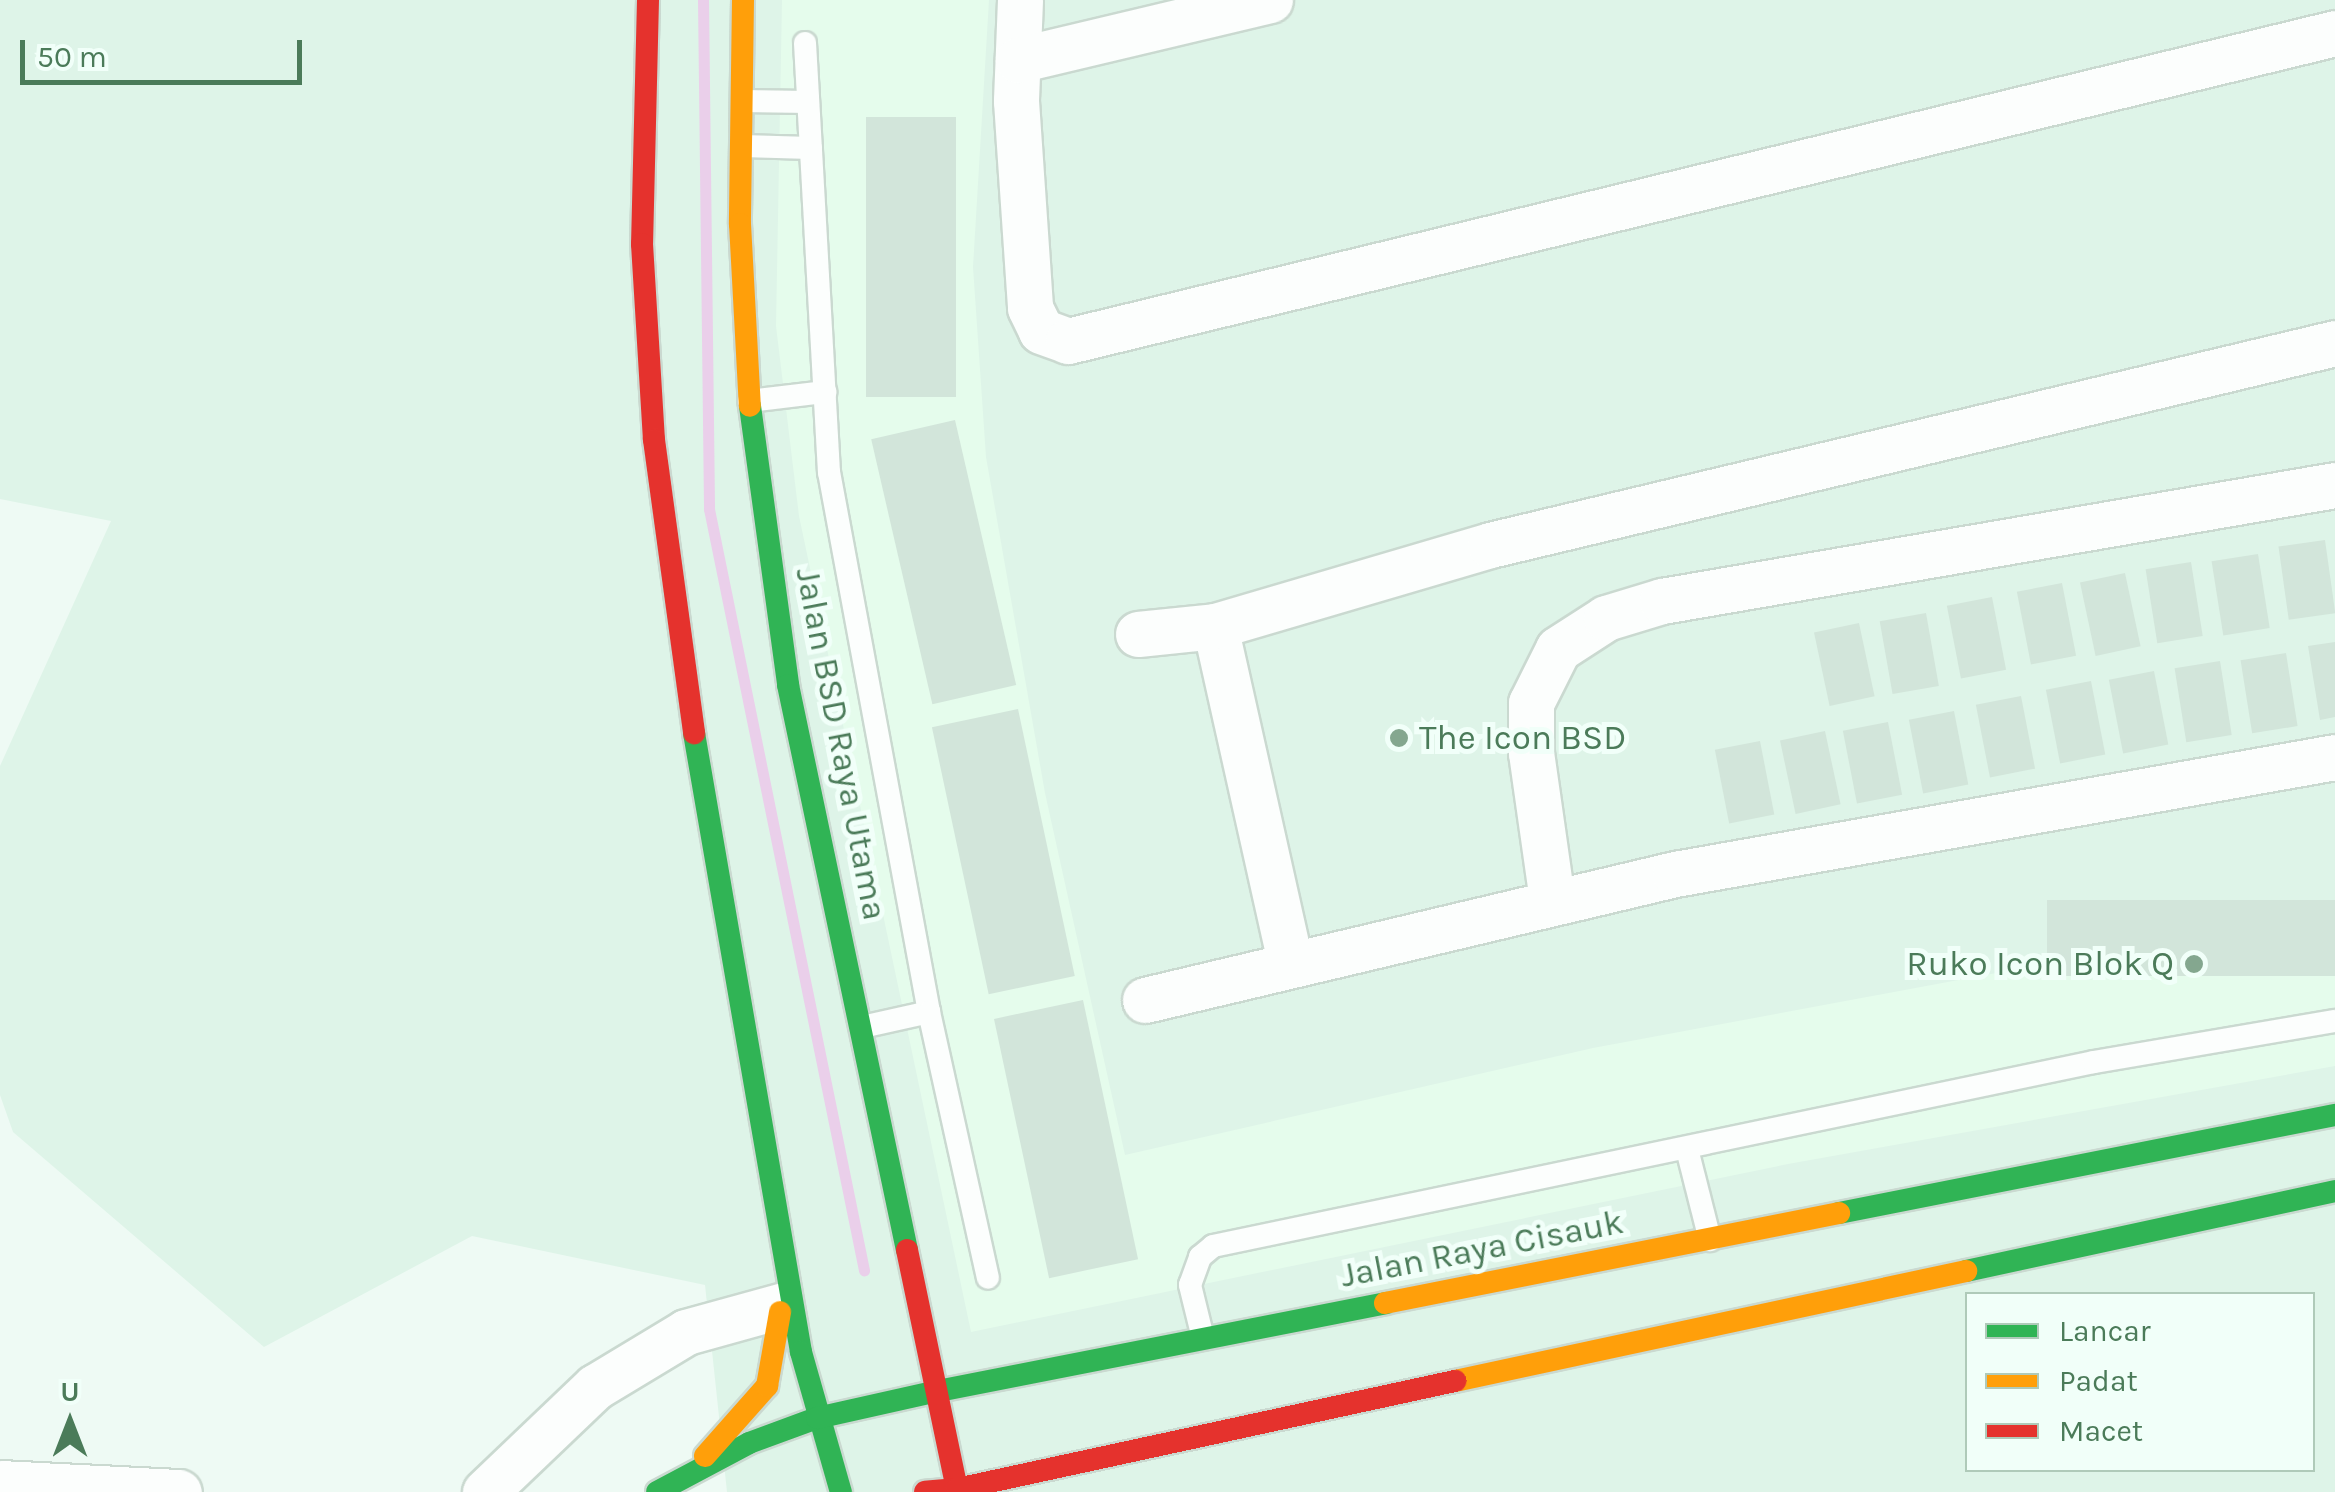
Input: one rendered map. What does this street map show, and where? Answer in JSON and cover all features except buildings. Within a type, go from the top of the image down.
[{"type":"main road","points":[[648,0],[642,244],[654,440],[694,732],[784,1247],[817,1418],[841,1492]]},
{"type":"main road","name":"Jalan BSD Raya Utama","points":[[744,0],[742,146],[749,400],[788,684],[862,1027],[932,1392],[957,1491]]},
{"type":"main road","name":"Jalan Raya Cisauk","points":[[656,1492],[817,1418],[932,1392],[2335,1115]]},
{"type":"main road","points":[[925,1492],[957,1491],[1113,1458],[2335,1191]]},
{"type":"main road","points":[[686,1476],[767,1386],[780,1306],[784,1247]]},
{"type":"street","points":[[1020,0],[1018,60],[1030,308],[1042,331],[1068,340],[2335,33]]},
{"type":"street","points":[[1018,60],[1270,0]]},
{"type":"street","points":[[1138,634],[1215,626],[1490,545],[2335,343]]},
{"type":"street","points":[[1552,900],[1531,753],[1531,703],[1558,650],[1606,618],[1662,601],[2335,486]]},
{"type":"street","points":[[1215,626],[1291,965]]},
{"type":"street","points":[[1145,1000],[1552,900],[2335,758]]},
{"type":"street","points":[[485,1492],[595,1388],[686,1332],[780,1306]]},
{"type":"street","points":[[11,1487],[178,1492]]},
{"type":"lane","points":[[805,43],[829,472],[930,1012],[988,1278]]},
{"type":"lane","points":[[742,101],[808,102]]},
{"type":"lane","points":[[742,146],[811,148]]},
{"type":"lane","points":[[749,400],[825,392]]},
{"type":"lane","points":[[862,1027],[930,1012]]},
{"type":"lane","points":[[1203,1338],[1190,1285],[1200,1257],[1214,1246],[2094,1062],[2335,1020]]},
{"type":"lane","points":[[1687,1148],[1710,1240]]},
{"type":"lane","points":[[1075,1492],[1113,1458]]},
{"type":"shaded area","points":[[0,0],[2335,0],[2335,1492],[727,1492],[705,1285],[472,1236],[264,1347],[13,1132],[0,1095],[0,766],[111,521],[0,499]]},
{"type":"shaded area","points":[[782,0],[989,0],[973,267],[986,457],[1045,793],[1125,1155],[1593,1048],[2335,910],[2335,1066],[1788,1164],[971,1332],[799,516],[776,326]]},
{"type":"waterway","points":[[703,0],[709,509],[864,1270]]},
{"type":"traffic: fast","points":[[750,406],[788,685],[907,1250]]},
{"type":"traffic: fast","points":[[694,733],[801,1352],[841,1492]]},
{"type":"traffic: fast","points":[[1839,1213],[2335,1115]]},
{"type":"traffic: fast","points":[[1966,1271],[2335,1191]]},
{"type":"traffic: fast","points":[[933,1392],[1385,1303]]},
{"type":"traffic: fast","points":[[657,1492],[749,1443],[817,1418],[933,1392]]},
{"type":"traffic: slow","points":[[743,0],[740,224],[750,406]]},
{"type":"traffic: slow","points":[[1385,1303],[1839,1213]]},
{"type":"traffic: slow","points":[[1455,1381],[1966,1271]]},
{"type":"traffic: slow","points":[[705,1456],[767,1386],[780,1312]]},
{"type":"traffic: jam","points":[[648,0],[642,244],[654,440],[694,733]]},
{"type":"traffic: jam","points":[[907,1250],[957,1489],[925,1492]]},
{"type":"traffic: jam","points":[[957,1489],[1455,1381]]},
{"type":"place","name":"The Icon BSD","points":[[1399,738]]},
{"type":"place","name":"Ruko Icon Blok Q","points":[[2194,964]]}]
